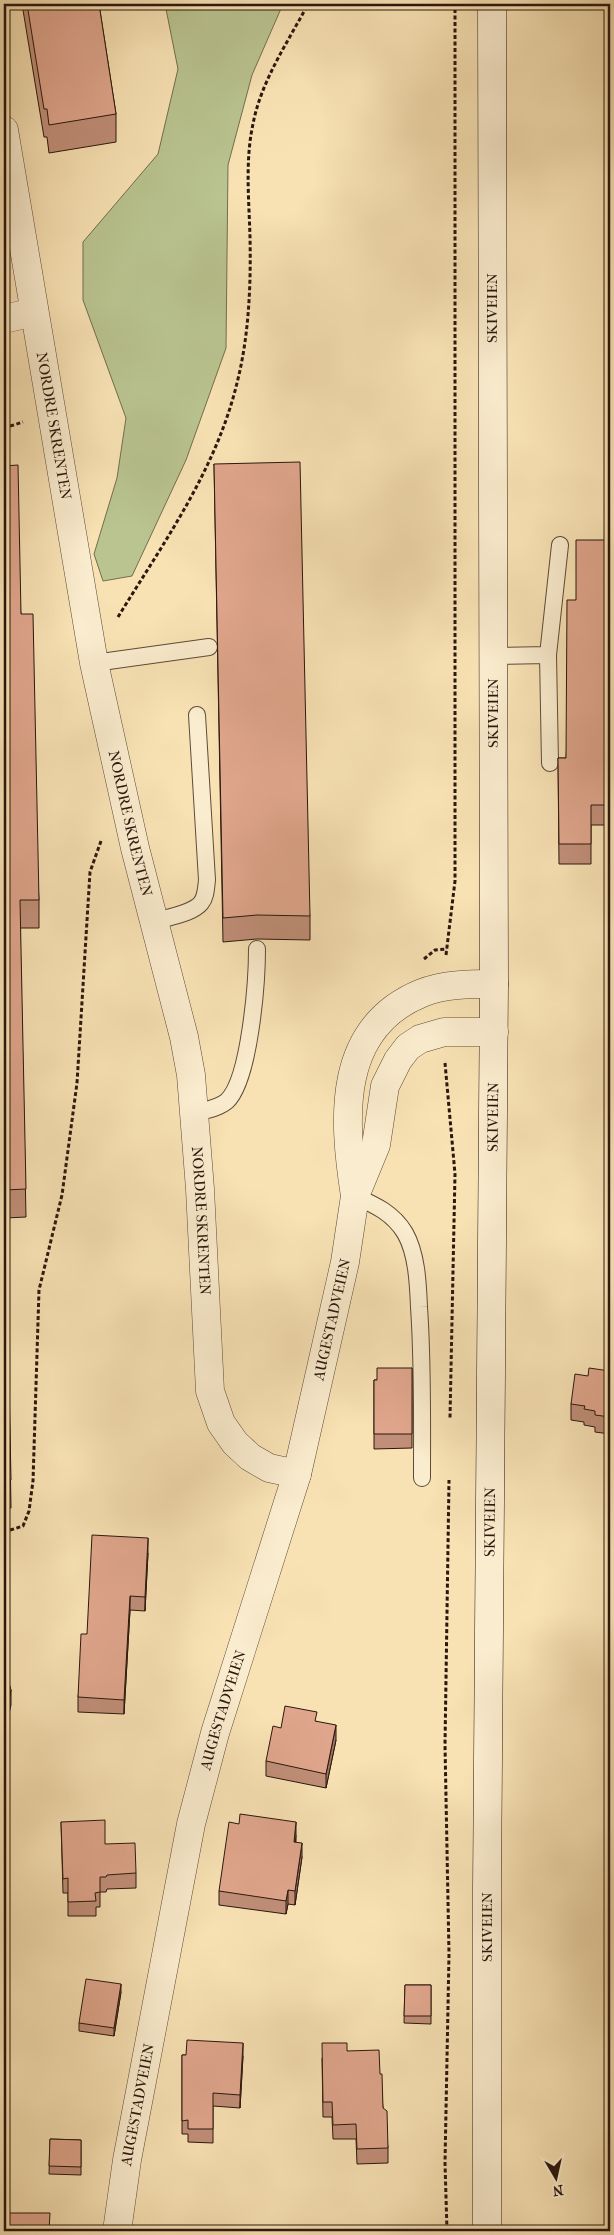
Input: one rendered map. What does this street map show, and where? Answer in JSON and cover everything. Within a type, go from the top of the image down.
[{"type":"street","name":"SKIVEIEN","points":[[487,2231],[487,1890],[494,1032],[492,4]]},
{"type":"street","name":"NORDRE SKRENTEN","points":[[4,130],[92,651],[126,810],[184,1037],[195,1113],[208,1372],[213,1405],[221,1423],[235,1443],[250,1457],[269,1468],[297,1474]]},
{"type":"street","points":[[4,319],[34,312]]},
{"type":"street","name":"AUGESTADVEIEN","points":[[354,1196],[347,1147],[351,1082],[355,1060],[373,1029],[403,1002],[423,992],[445,987],[494,984]]},
{"type":"street","name":"AUGESTADVEIEN","points":[[117,2231],[127,2160],[191,1824],[215,1733],[297,1474],[345,1262],[354,1196],[376,1145],[385,1086],[390,1072],[408,1047],[431,1034],[468,1031],[494,1032]]},
{"type":"lane","points":[[550,762],[548,656],[560,545]]},
{"type":"lane","points":[[92,651],[210,647]]},
{"type":"lane","points":[[493,656],[548,656]]},
{"type":"lane","points":[[154,922],[195,908],[202,902],[205,895],[207,880],[197,714]]},
{"type":"lane","points":[[195,1113],[221,1106],[235,1090],[246,1053],[257,972],[258,949]]},
{"type":"lane","points":[[354,1196],[381,1207],[395,1219],[406,1234],[411,1247],[418,1290],[422,1351],[422,1478]]},
{"type":"path","points":[[92,651],[103,634],[114,624],[177,522],[202,478],[229,413],[238,381],[249,298],[249,160],[252,126],[263,91],[308,4]]},
{"type":"path","points":[[446,959],[455,881],[455,4]]},
{"type":"path","points":[[4,1532],[23,1526],[30,1504],[33,1481],[38,1290],[62,1195],[77,1083],[90,872],[104,831],[126,810]]},
{"type":"path","points":[[445,1062],[455,1174],[450,1424]]},
{"type":"path","points":[[447,2231],[445,2163],[449,1954],[445,1745],[449,1473]]},
{"type":"green space","points":[[165,4],[283,4],[252,75],[228,165],[226,348],[186,460],[132,576],[103,581],[94,554],[117,478],[126,418],[83,300],[83,242],[158,154],[178,69]]},
{"type":"building","points":[[27,4],[99,4],[116,114],[49,125],[47,109],[44,109]]},
{"type":"building","points":[[300,462],[310,916],[257,915],[223,918],[214,464]]},
{"type":"building","points":[[18,465],[21,614],[33,614],[39,900],[20,900],[26,1189],[5,1190],[11,1480],[4,1480],[4,466]]},
{"type":"building","points":[[576,540],[610,540],[610,805],[591,805],[591,844],[559,844],[558,758],[566,758],[567,600],[576,600]]},
{"type":"building","points":[[377,1368],[412,1368],[412,1434],[374,1434],[374,1380],[377,1380]]},
{"type":"building","points":[[589,1368],[610,1371],[610,1417],[595,1415],[595,1411],[584,1409],[585,1406],[571,1404],[575,1374],[588,1376]]},
{"type":"building","points":[[92,1535],[148,1538],[145,1597],[130,1596],[124,1700],[78,1697],[81,1634],[87,1634]]},
{"type":"building","points":[[4,1575],[7,1575],[4,1612]]},
{"type":"building","points":[[4,1668],[11,1690],[4,1720]]},
{"type":"building","points":[[285,1706],[317,1712],[315,1721],[336,1725],[326,1774],[266,1761],[273,1726],[281,1728]]},
{"type":"building","points":[[240,1814],[296,1822],[294,1842],[302,1843],[295,1891],[288,1890],[286,1901],[219,1891],[229,1822],[239,1824]]},
{"type":"building","points":[[105,1820],[105,1844],[135,1843],[136,1873],[100,1877],[100,1892],[95,1893],[96,1901],[68,1902],[68,1878],[63,1879],[61,1822]]},
{"type":"building","points":[[86,1979],[121,1984],[114,2028],[79,2023]]},
{"type":"building","points":[[405,1985],[431,1985],[431,2016],[404,2016]]},
{"type":"building","points":[[4,2003],[9,2003],[9,2049],[4,2049]]},
{"type":"building","points":[[187,2040],[243,2043],[240,2095],[213,2093],[213,2129],[188,2129],[188,2120],[182,2121],[182,2055],[186,2055]]},
{"type":"building","points":[[322,2043],[347,2043],[347,2051],[379,2050],[383,2108],[387,2111],[388,2148],[357,2149],[356,2124],[333,2125],[332,2102],[323,2102]]},
{"type":"building","points":[[50,2139],[81,2140],[81,2167],[49,2166]]},
{"type":"building","points":[[4,2213],[50,2213],[49,2231],[4,2231]]}]
